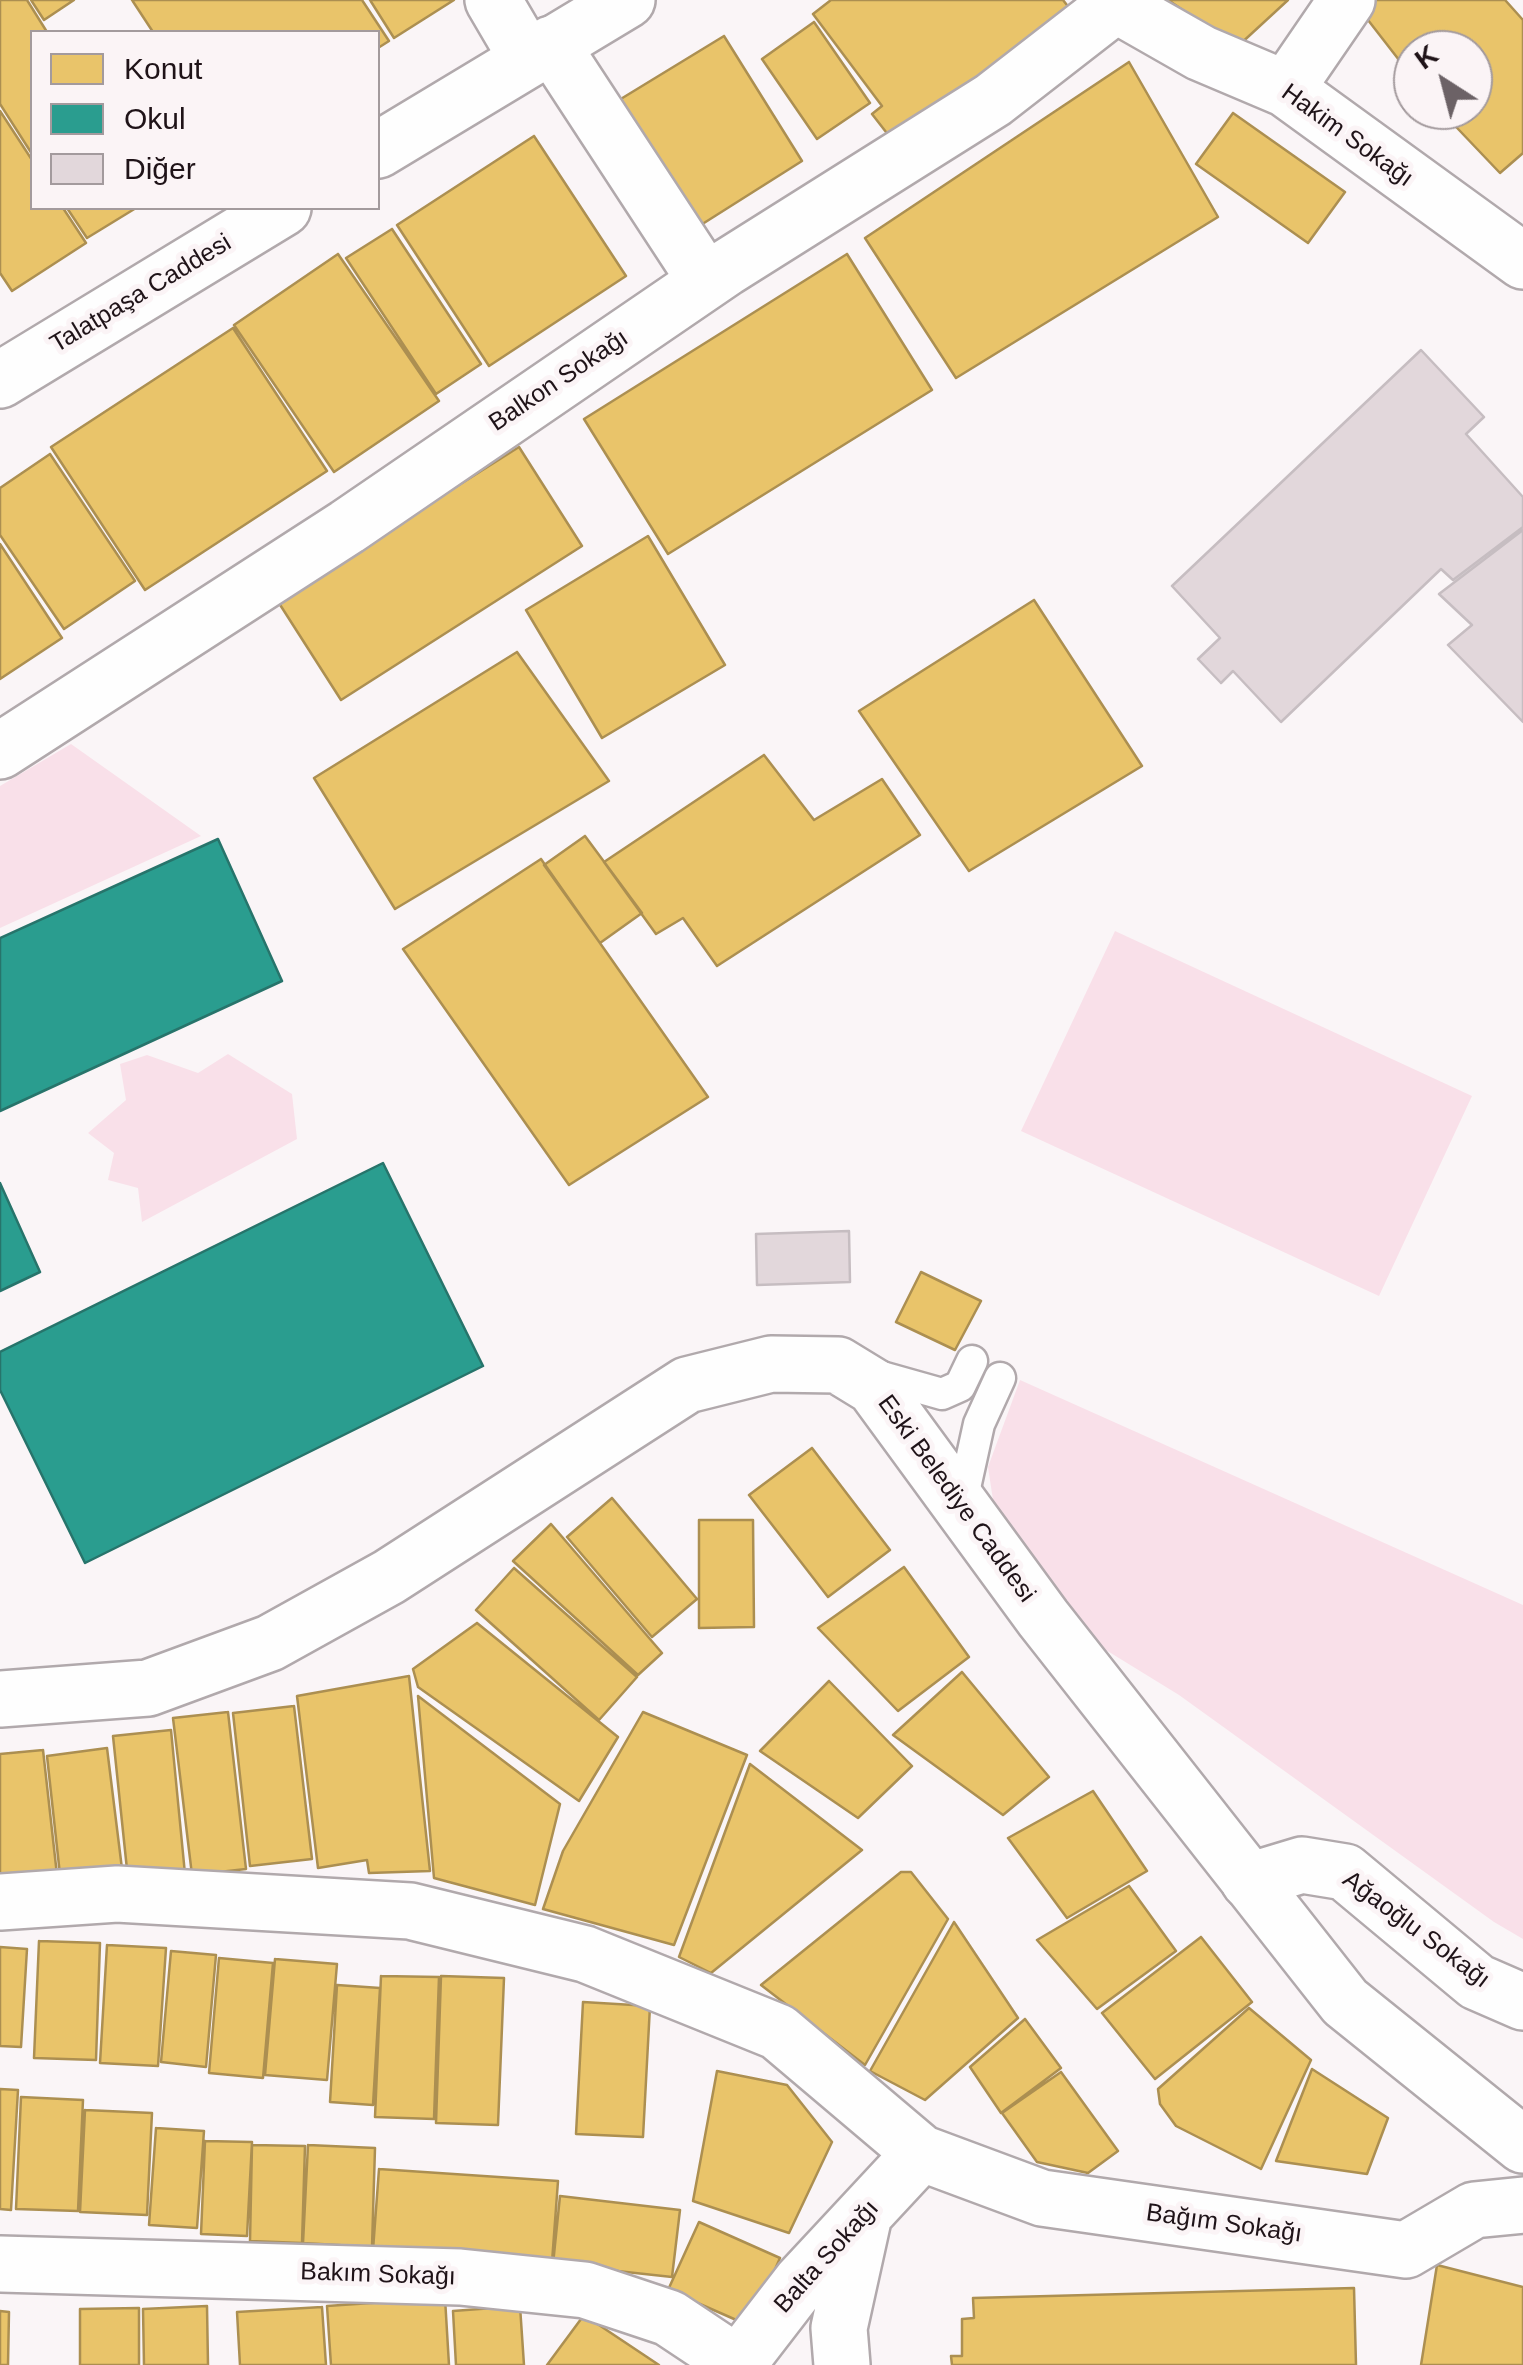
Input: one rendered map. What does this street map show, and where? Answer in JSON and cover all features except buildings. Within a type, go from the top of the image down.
[{"type":"street","points":[[493,0],[539,51],[706,281]]},
{"type":"street","points":[[380,149],[627,0]]},
{"type":"street","points":[[1286,89],[1347,0]]},
{"type":"street","name":"Hakim Sokağı","points":[[1111,3],[1201,53],[1286,89],[1513,242]]},
{"type":"street","name":"Balkon Sokağı","points":[[0,751],[347,527],[706,281],[993,100],[1111,3]]},
{"type":"street","name":"Talatpaşa Caddesi","points":[[0,380],[280,210]]},
{"type":"street","points":[[0,1699],[148,1688],[270,1643],[389,1577],[687,1385],[772,1364],[838,1365]]},
{"type":"street","name":"Eski Belediye Caddesi","points":[[838,1365],[874,1387],[961,1506],[1345,2002],[1523,2145]]},
{"type":"street","name":"Ağaoğlu Sokağı","points":[[1249,1881],[1302,1865],[1346,1872],[1477,1982],[1523,2002]]},
{"type":"street","name":"Bağım Sokağı","points":[[0,1902],[117,1894],[410,1911],[585,1954],[778,2032],[921,2153],[1042,2198],[1406,2250],[1474,2210],[1523,2206]]},
{"type":"street","name":"Balta Sokağı","points":[[738,2364],[801,2282],[921,2153]]},
{"type":"street","points":[[842,2365],[840,2328],[864,2215]]},
{"type":"street","name":"Bakım Sokağı","points":[[0,2264],[460,2277],[584,2290],[669,2318],[738,2364]]},
{"type":"lane","points":[[838,1365],[942,1394],[960,1386],[972,1361]]},
{"type":"lane","points":[[961,1506],[979,1424],[1000,1378]]},
{"type":"shaded area","points":[[71,744],[201,836],[0,928],[0,786]]},
{"type":"shaded area","points":[[1115,931],[1472,1096],[1379,1296],[1021,1131]]},
{"type":"shaded area","points":[[228,1054],[292,1094],[297,1139],[142,1222],[138,1188],[108,1180],[114,1153],[88,1133],[126,1100],[120,1064],[147,1055],[198,1073]]},
{"type":"shaded area","points":[[1020,1380],[1523,1605],[1523,1939],[1179,1695],[1088,1639],[993,1500],[988,1467]]}]
